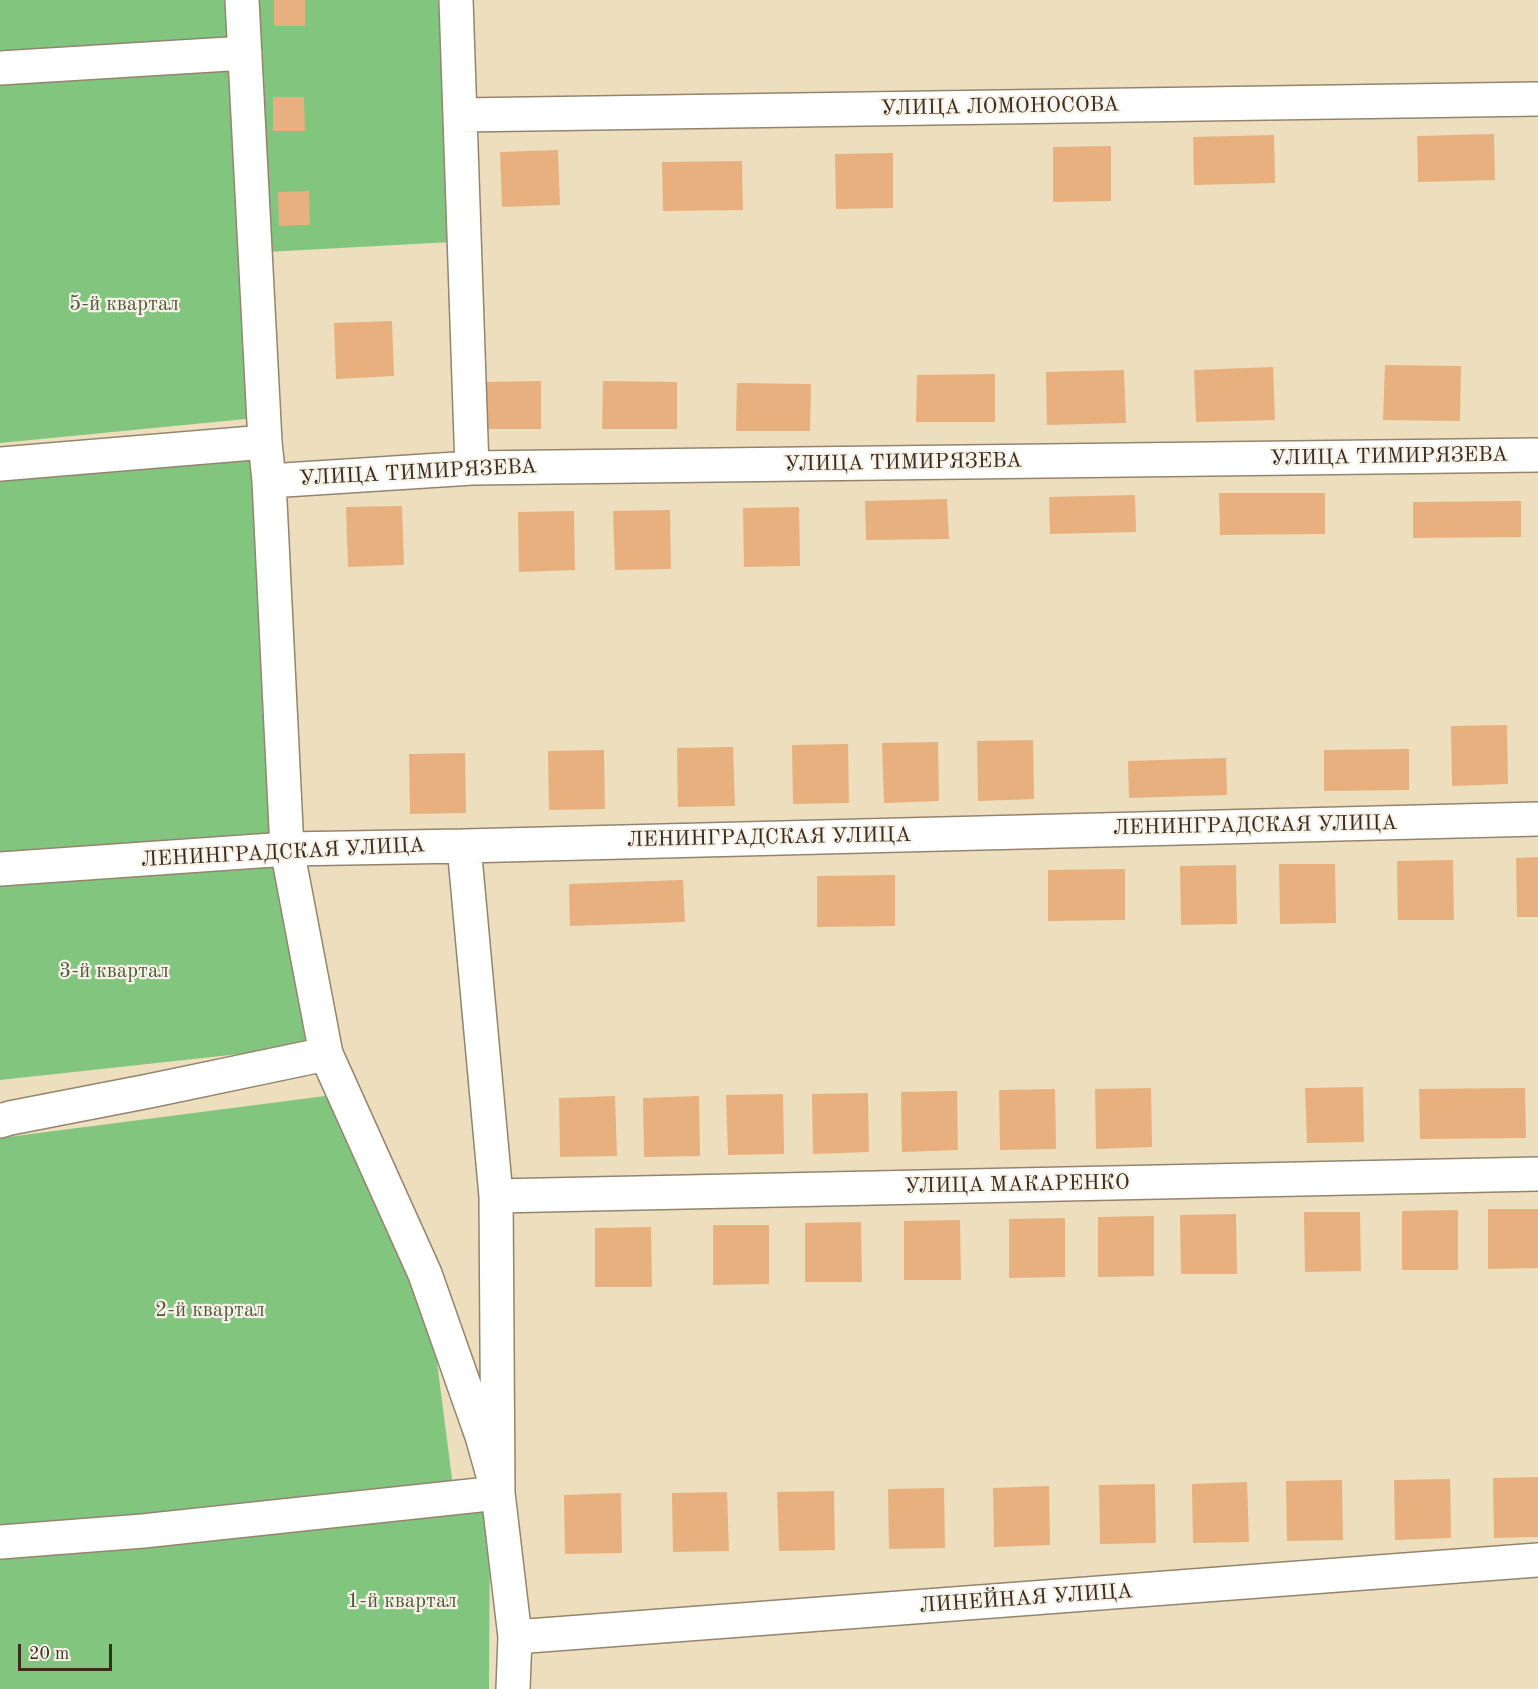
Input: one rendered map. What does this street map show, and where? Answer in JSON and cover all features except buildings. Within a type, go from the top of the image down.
[{"type":"street","points":[[242,0],[287,849],[326,1054],[425,1274],[482,1436],[498,1493]]},
{"type":"street","points":[[456,0],[472,468]]},
{"type":"street","points":[[0,68],[245,53]]},
{"type":"street","name":"УЛИЦА ЛОМОНОСОВА","points":[[461,115],[1538,99]]},
{"type":"street","points":[[0,464],[265,442]]},
{"type":"street","name":"УЛИЦА ТИМИРЯЗЕВА","points":[[269,481],[472,468],[1538,455]]},
{"type":"street","name":"ЛЕНИНГРАДСКАЯ УЛИЦА","points":[[0,869],[287,849],[1538,819]]},
{"type":"street","points":[[464,846],[496,1196],[498,1493],[515,1637],[513,1689]]},
{"type":"street","points":[[0,1121],[326,1054]]},
{"type":"street","name":"УЛИЦА МАКАРЕНКО","points":[[496,1196],[1538,1174]]},
{"type":"street","points":[[0,1542],[143,1531],[498,1493]]},
{"type":"street","name":"ЛИНЕЙНАЯ УЛИЦА","points":[[515,1637],[1538,1560]]},
{"type":"green space","points":[[0,0],[230,0],[232,43],[0,58]]},
{"type":"green space","points":[[251,0],[442,0],[452,242],[266,252]]},
{"type":"green space","name":"5-й квартал","points":[[228,62],[256,418],[0,443],[0,76]]},
{"type":"green space","points":[[254,454],[276,840],[0,856],[0,475]]},
{"type":"green space","name":"3-й квартал","points":[[275,864],[313,1046],[0,1080],[0,882]]},
{"type":"green space","name":"2-й квартал","points":[[333,1095],[430,1308],[453,1486],[0,1526],[0,1138]]},
{"type":"green space","name":"1-й квартал","points":[[490,1506],[489,1689],[0,1689],[0,1548]]}]
